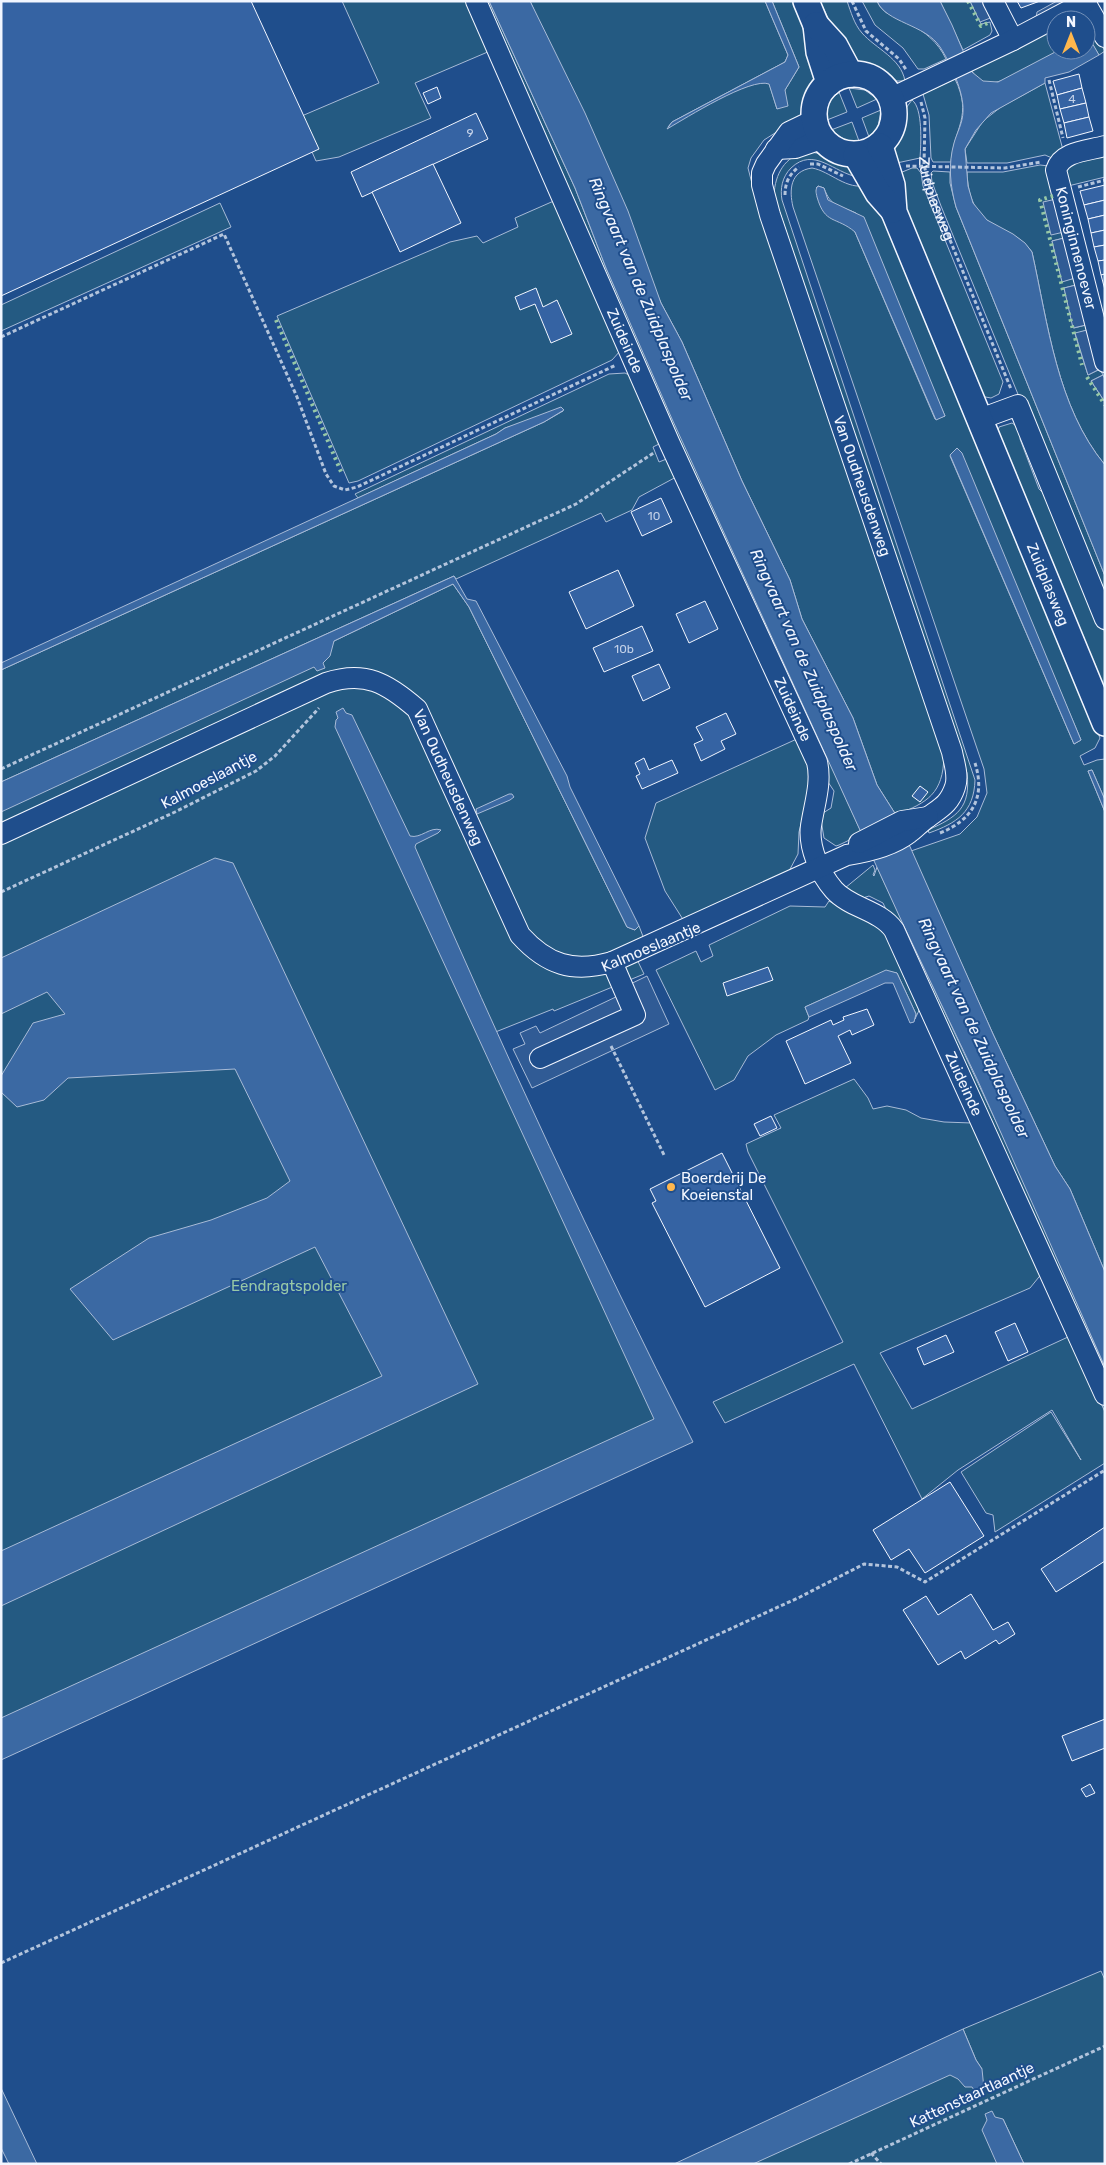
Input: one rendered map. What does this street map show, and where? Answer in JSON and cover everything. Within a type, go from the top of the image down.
[{"type":"main road","points":[[806,1],[816,25],[819,52],[840,78]]},
{"type":"main road","points":[[863,75],[874,79],[884,87],[891,98],[894,110],[894,124],[880,146],[869,152],[856,155],[837,151],[818,129],[816,99],[840,78],[863,75]]},
{"type":"main road","name":"Zuidplasweg","points":[[880,146],[892,185],[894,212]]},
{"type":"main road","name":"Zuidplasweg","points":[[856,155],[878,193],[894,212],[1105,723]]},
{"type":"street","name":"Zuideinde","points":[[476,1],[670,444],[817,762],[820,774],[810,836],[819,867],[833,889],[846,900],[883,919],[894,930],[1105,1395]]},
{"type":"street","points":[[993,1],[1013,40]]},
{"type":"street","points":[[891,98],[1013,40],[1086,2],[1105,37]]},
{"type":"street","name":"Van Oudheusdenweg","points":[[1,834],[326,683],[338,679],[358,678],[373,680],[398,692],[417,708],[520,935],[538,953],[569,967],[594,967],[612,962],[937,813],[946,804],[956,786],[956,773],[952,752],[770,215],[762,184],[762,173],[771,154],[789,132],[818,129]]},
{"type":"street","points":[[1063,158],[1105,146]]},
{"type":"street","name":"Koninginnenoever","points":[[1063,158],[1056,170],[1105,362]]},
{"type":"street","points":[[980,419],[1018,405],[1105,619]]},
{"type":"street","points":[[540,1058],[635,1015],[612,962]]},
{"type":"path","name":"Zuidplasweg","points":[[852,1],[866,31],[899,59],[914,87],[925,118],[924,165],[932,196],[1018,405]]},
{"type":"path","points":[[924,165],[1005,168],[1063,158],[1049,80]]},
{"type":"path","points":[[1061,191],[1105,180]]},
{"type":"path","points":[[1,337],[224,234],[297,396],[326,474],[334,486],[345,490],[357,487],[632,357]]},
{"type":"path","points":[[1,769],[576,504],[670,444]]},
{"type":"path","name":"Kalmoeslaantje","points":[[1,892],[175,812],[256,771],[275,756],[324,704]]},
{"type":"path","points":[[603,1029],[665,1157]]},
{"type":"path","points":[[1,1963],[800,1597],[864,1564],[897,1567],[924,1582],[1105,1470]]},
{"type":"path","name":"Kattenstaartlaantje","points":[[848,2164],[1105,2046]]},
{"type":"path","points":[[871,2153],[881,2164]]},
{"type":"green space","points":[[342,1],[468,1],[490,51],[415,83],[431,118],[339,157],[316,161],[297,118],[379,83]]},
{"type":"green space","points":[[483,1],[489,1],[575,188],[606,268],[862,834],[839,845],[836,846],[824,838],[821,820],[823,813],[831,808],[834,791],[828,782],[826,764],[778,663]]},
{"type":"green space","points":[[530,1],[765,1],[788,55],[785,62],[672,122],[668,127],[734,92],[760,83],[769,83],[777,109],[785,90],[799,67],[772,1],[796,1],[807,34],[817,81],[802,114],[764,140],[751,158],[748,168],[757,203],[944,756],[941,779],[937,788],[932,795],[917,806],[896,815],[877,785],[853,718],[802,619],[790,580],[742,481],[682,342],[661,303]]},
{"type":"green space","points":[[820,1],[847,1],[859,29],[899,66],[905,81],[891,81],[875,71],[856,63],[841,46]]},
{"type":"green space","points":[[862,1],[877,1],[886,13],[920,30],[935,43],[946,59],[924,69],[918,69],[903,48],[875,25]]},
{"type":"green space","points":[[940,1],[970,1],[981,24],[990,22],[992,31],[990,35],[963,50]]},
{"type":"green space","points":[[1046,31],[1046,57],[1005,80],[989,83],[981,80],[971,69]]},
{"type":"green space","points":[[1096,36],[1105,51],[1099,55],[1096,50]]},
{"type":"green space","points":[[955,79],[960,92],[962,113],[951,162],[933,162],[931,158],[929,115],[923,94]]},
{"type":"green space","points":[[1045,83],[1063,150],[1052,158],[1045,155],[1007,163],[967,163],[965,149],[983,121],[1001,107]]},
{"type":"green space","points":[[849,88],[865,90],[877,99],[857,108]]},
{"type":"green space","points":[[839,92],[847,112],[827,120],[829,104]]},
{"type":"green space","points":[[912,100],[916,104],[920,118],[920,158],[892,164],[891,148],[901,128],[903,112]]},
{"type":"green space","points":[[881,110],[878,127],[869,137],[862,118]]},
{"type":"green space","points":[[852,122],[859,141],[845,140],[831,130]]},
{"type":"green space","points":[[806,152],[835,158],[858,177],[849,175],[816,160],[799,162],[791,168],[784,179],[781,192],[782,200],[975,780],[971,800],[962,815],[948,825],[929,833],[928,830],[947,821],[960,810],[967,795],[967,773],[774,195],[776,180],[782,167],[792,157]]},
{"type":"green space","points":[[1105,154],[1105,177],[1068,186],[1066,171],[1071,163]]},
{"type":"green space","points":[[1040,165],[1049,166],[1056,199],[1043,203],[1064,232],[1064,238],[1052,241],[1062,281],[1075,278],[1076,285],[1064,288],[1074,328],[1086,325],[1087,330],[1075,334],[1088,375],[1100,369],[1103,375],[1091,381],[1105,402],[1105,465],[1089,442],[1065,391],[1049,336],[1032,252],[1017,237],[983,217],[974,204],[969,189],[967,172],[1003,172]]},
{"type":"green space","points":[[812,168],[852,185],[867,185],[902,259],[1100,738],[1095,748],[1080,756],[1084,765],[1105,759],[1105,800],[1092,770],[1088,771],[1105,812],[1105,1272],[1070,1189],[1055,1166],[993,1034],[911,851],[960,834],[977,817],[987,793],[984,769],[793,207],[791,188],[795,177],[805,170]],"holes":[[[818,186],[824,188],[829,199],[836,205],[856,213],[945,416],[935,419],[855,232],[816,188]],[[957,448],[1081,740],[1074,744],[950,456]]]},
{"type":"green space","points":[[912,168],[917,168],[921,173],[923,186],[1003,382],[999,394],[991,398],[980,396],[920,249],[895,175]]},
{"type":"green space","points":[[933,171],[950,172],[950,183],[956,207],[1105,576],[1105,607],[941,206],[932,182],[931,173]]},
{"type":"green space","points":[[556,200],[621,350],[612,360],[358,481],[349,483],[277,316],[450,242],[477,236],[483,243],[518,227],[515,218]]},
{"type":"green space","points":[[220,203],[231,227],[1,331],[1,305]]},
{"type":"green space","points":[[625,373],[633,377],[663,442],[653,447],[659,462],[669,458],[678,476],[639,497],[632,510],[606,522],[601,513],[456,579],[454,576],[1,782],[1,670],[544,422],[563,411],[505,428],[496,434],[358,498],[355,494],[609,374]]},
{"type":"green space","points":[[1012,423],[1022,430],[1020,439],[1039,489],[1052,502],[1105,633],[1105,699],[997,436],[999,427]]},
{"type":"green space","name":"Eendragtspolder","points":[[453,584],[469,607],[627,927],[635,930],[639,926],[644,939],[630,945],[644,974],[554,1011],[553,1009],[488,1035],[672,1425],[1,1736],[1,808],[334,641]]},
{"type":"green space","points":[[799,738],[813,774],[799,832],[798,854],[788,873],[684,921],[665,891],[645,838],[656,803]]},
{"type":"green space","points":[[873,865],[875,870],[873,875],[877,867],[1013,1158],[1105,1367],[1105,1377],[883,903],[869,896],[860,899],[845,888]]},
{"type":"green space","points":[[829,901],[883,928],[922,1004],[915,1019],[916,1014],[897,973],[886,971],[805,1007],[809,1017],[808,1020],[776,1035],[748,1056],[734,1080],[715,1090],[656,970],[696,951],[701,962],[713,956],[709,945],[790,906],[825,907]]},
{"type":"green space","points":[[854,1079],[868,1098],[873,1109],[887,1106],[906,1110],[921,1118],[944,1122],[972,1123],[1043,1272],[1030,1288],[880,1353],[912,1409],[1068,1337],[1105,1412],[1105,1463],[995,1532],[993,1515],[986,1513],[961,1472],[1051,1412],[1081,1460],[1052,1410],[958,1470],[922,1499],[854,1364],[725,1423],[713,1402],[843,1342],[748,1152],[746,1144],[781,1128],[774,1115]]},
{"type":"green space","points":[[1101,1971],[1105,1980],[1105,2164],[1024,2164],[1003,2119],[1013,2164],[722,2164],[963,2054],[982,2069],[976,2060],[963,2029]]},
{"type":"shaded area","points":[[970,1],[985,1],[993,17],[980,22]]},
{"type":"shaded area","points":[[1057,1],[1068,1],[1051,10],[1046,10],[1046,13],[1036,18],[1037,12]]},
{"type":"shaded area","points":[[1056,199],[1064,232],[1051,235],[1043,202]]},
{"type":"shaded area","points":[[1064,238],[1075,278],[1062,282],[1052,241]]},
{"type":"shaded area","points":[[1076,285],[1086,325],[1073,328],[1064,288]]},
{"type":"shaded area","points":[[1087,330],[1100,369],[1088,375],[1075,333]]},
{"type":"shaded area","points":[[1103,375],[1105,379],[1105,402],[1091,381]]},
{"type":"shaded area","points":[[647,976],[669,1024],[532,1088],[513,1049],[525,1044],[520,1033],[536,1026],[540,1033],[620,995],[618,990]]},
{"type":"water","name":"Ringvaart van de Zuidplaspolder","points":[[489,1],[530,1],[585,113],[628,211],[661,303],[682,342],[742,481],[790,580],[802,619],[853,718],[877,785],[896,815],[993,1034],[1055,1166],[1070,1189],[1105,1272],[1105,1367],[977,1079],[902,922],[672,419],[606,268],[575,188]]},
{"type":"water","points":[[765,1],[772,1],[799,67],[785,90],[788,106],[777,109],[769,84],[760,83],[734,92],[667,129],[672,122],[785,62],[788,55]]},
{"type":"water","points":[[877,1],[940,1],[972,72],[983,81],[998,82],[1046,57],[1046,60],[1090,60],[1069,72],[1045,78],[1045,83],[991,113],[976,130],[965,149],[968,186],[973,203],[987,220],[1013,234],[1025,243],[1032,252],[1049,336],[1065,391],[1089,442],[1105,465],[1105,576],[956,207],[952,191],[950,167],[954,143],[962,120],[963,103],[956,78],[944,53],[933,39],[897,19],[882,8]]},
{"type":"water","points":[[818,186],[824,188],[828,200],[864,217],[945,416],[936,420],[855,232],[832,219],[824,212],[817,197],[816,190]]},
{"type":"water","points":[[561,407],[564,410],[544,422],[1,670],[1,663],[496,434],[505,428]]},
{"type":"water","points":[[957,448],[962,453],[1081,740],[1074,744],[950,455]]},
{"type":"water","points":[[454,576],[467,599],[476,601],[567,776],[570,787],[639,926],[635,930],[627,927],[469,607],[453,584],[334,641],[330,656],[323,663],[325,668],[317,671],[314,667],[1,812],[1,782]]},
{"type":"water","points":[[343,708],[346,713],[352,715],[410,836],[418,836],[437,829],[441,830],[416,844],[415,847],[550,1147],[620,1295],[693,1442],[1,1760],[1,1718],[654,1419],[335,727],[338,718],[336,712]]},
{"type":"water","points":[[1092,770],[1105,800],[1105,812],[1088,771]]},
{"type":"water","points":[[512,794],[514,797],[477,814],[476,809]]},
{"type":"water","points":[[215,858],[233,863],[478,1384],[1,1606],[1,1551],[382,1376],[315,1247],[113,1340],[70,1289],[149,1238],[211,1220],[267,1198],[290,1181],[235,1069],[68,1078],[44,1100],[17,1107],[1,1092],[1,1076],[33,1023],[65,1014],[47,992],[1,1014],[1,958]]},
{"type":"water","points":[[886,970],[897,973],[916,1014],[914,1022],[910,1023],[893,983],[885,983],[809,1017],[805,1007]]},
{"type":"water","points":[[963,2029],[976,2060],[982,2069],[984,2089],[976,2093],[972,2087],[965,2087],[958,2079],[950,2075],[753,2164],[674,2164]]},
{"type":"water","points":[[1,2088],[37,2164],[9,2164],[1,2148]]},
{"type":"water","points":[[992,2111],[995,2117],[1003,2119],[1024,2164],[997,2164],[982,2130],[987,2120],[985,2114]]},
{"type":"building","points":[[1,1],[251,1],[319,149],[1,296]]},
{"type":"building","points":[[1017,1],[1040,1],[1021,8]]},
{"type":"building","points":[[1079,74],[1082,88],[1057,95],[1053,81]]},
{"type":"building","points":[[437,87],[441,98],[428,104],[423,93]]},
{"type":"building","points":[[1082,88],[1086,103],[1060,109],[1057,95]]},
{"type":"building","points":[[1086,103],[1089,117],[1064,123],[1060,109]]},
{"type":"building","points":[[476,113],[488,139],[362,197],[351,172]]},
{"type":"building","points":[[1089,117],[1093,131],[1067,138],[1064,123]]},
{"type":"building","points":[[433,164],[461,223],[400,252],[372,192]]},
{"type":"building","points":[[1105,185],[1105,200],[1084,205],[1080,191]]},
{"type":"building","points":[[1105,200],[1105,215],[1088,219],[1084,205]]},
{"type":"building","points":[[1105,215],[1105,230],[1091,233],[1088,219]]},
{"type":"building","points":[[1105,230],[1105,245],[1094,247],[1091,233]]},
{"type":"building","points":[[1105,245],[1105,260],[1098,261],[1094,247]]},
{"type":"building","points":[[1105,260],[1105,274],[1101,275],[1098,261]]},
{"type":"building","points":[[1105,274],[1105,290],[1101,275]]},
{"type":"building","points":[[536,288],[543,307],[557,300],[572,334],[551,343],[535,304],[520,310],[515,297]]},
{"type":"building","points":[[661,498],[672,522],[642,536],[631,512]]},
{"type":"building","points":[[618,570],[634,606],[586,629],[569,592]]},
{"type":"building","points":[[705,601],[718,629],[689,643],[676,614]]},
{"type":"building","points":[[642,626],[653,651],[604,672],[593,648]]},
{"type":"building","points":[[659,664],[670,688],[643,701],[632,676]]},
{"type":"building","points":[[726,713],[736,734],[721,741],[725,749],[701,761],[694,744],[703,740],[696,727]]},
{"type":"building","points":[[644,758],[649,770],[672,760],[678,773],[642,789],[636,776],[640,774],[635,763]]},
{"type":"building","points":[[920,786],[928,792],[920,802],[912,796]]},
{"type":"building","points":[[768,967],[773,980],[727,996],[723,983]]},
{"type":"building","points":[[867,1009],[874,1025],[852,1035],[850,1030],[838,1036],[851,1063],[805,1084],[786,1041],[831,1020],[833,1025],[844,1020],[843,1017]]},
{"type":"building","points":[[771,1116],[777,1128],[760,1136],[754,1124]]},
{"type":"building","points":[[722,1153],[780,1268],[705,1307],[652,1203],[656,1201],[650,1189]]},
{"type":"building","points":[[1015,1323],[1028,1352],[1008,1361],[995,1332]]},
{"type":"building","points":[[946,1335],[954,1352],[924,1365],[917,1348]]},
{"type":"building","points":[[950,1482],[984,1536],[925,1573],[909,1549],[891,1560],[873,1530]]},
{"type":"building","points":[[1105,1527],[1105,1561],[1056,1592],[1041,1569]]},
{"type":"building","points":[[971,1594],[993,1630],[1008,1622],[1015,1634],[999,1644],[996,1640],[965,1659],[961,1651],[938,1665],[903,1610],[926,1596],[938,1615]]},
{"type":"building","points":[[1105,1719],[1105,1748],[1072,1761],[1062,1736]]},
{"type":"building","points":[[1090,1784],[1095,1793],[1086,1797],[1081,1789]]},
{"type":"hedge","points":[[968,1],[981,26],[990,22]]},
{"type":"hedge","points":[[1053,196],[1040,200],[1082,365]]},
{"type":"hedge","points":[[276,320],[342,474]]},
{"type":"hedge","points":[[1087,377],[1105,405]]},
{"type":"place","name":"Boerderij De Koeienstal","points":[[671,1187]]}]
